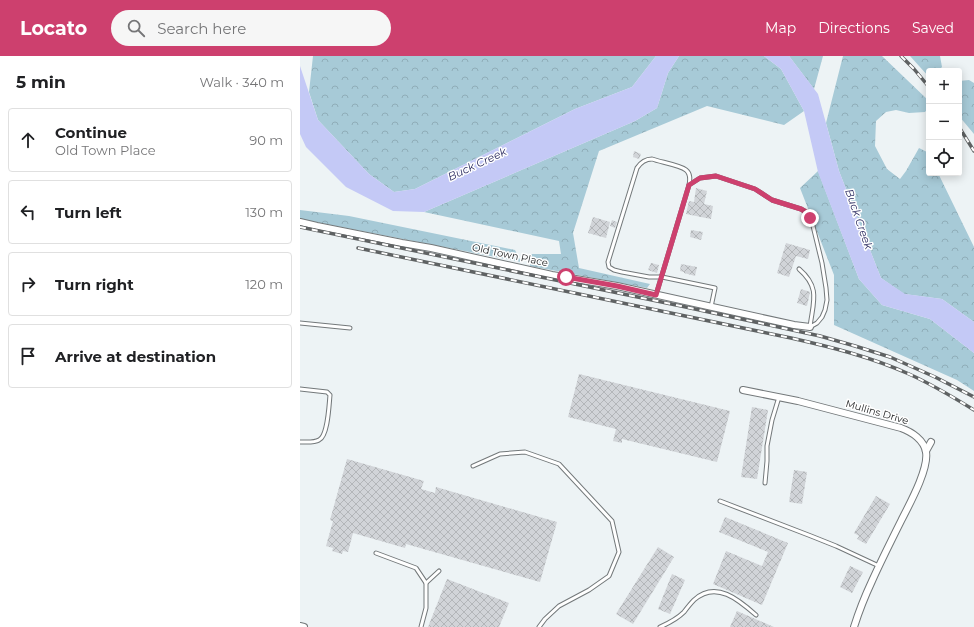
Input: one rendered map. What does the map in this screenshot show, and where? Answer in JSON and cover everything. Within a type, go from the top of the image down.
[{"type":"street","name":"Old Town Place","points":[[300,222],[431,248],[552,275],[617,286],[794,325],[810,327]]},
{"type":"street","name":"Mullins Drive","points":[[743,390],[798,401],[901,428],[915,435],[920,440],[926,451]]},
{"type":"street","points":[[854,627],[879,566],[923,473],[926,451],[931,442]]},
{"type":"street","points":[[300,626],[304,627]]},
{"type":"lane","points":[[656,295],[662,277],[689,185],[690,179],[686,170],[652,159],[647,159],[640,164],[638,168],[608,262],[609,267],[622,272],[649,277],[662,277],[715,288],[711,307]]},
{"type":"lane","points":[[689,185],[700,178],[716,176],[755,189],[772,200],[806,212],[813,226],[822,263],[827,300],[822,317],[817,323],[810,327]]},
{"type":"lane","points":[[798,269],[807,277],[814,289],[815,298],[810,327]]},
{"type":"lane","points":[[300,323],[350,328]]},
{"type":"lane","points":[[300,389],[327,392],[330,395],[326,426],[322,438],[317,441],[300,442]]},
{"type":"lane","points":[[765,483],[767,446],[779,397]]},
{"type":"lane","points":[[473,466],[500,454],[524,452],[559,464],[612,521],[619,552],[609,576],[589,590],[559,606],[539,627]]},
{"type":"lane","points":[[720,501],[836,546],[879,566]]},
{"type":"lane","points":[[376,553],[416,568],[426,582],[426,608],[421,627]]},
{"type":"lane","points":[[426,582],[439,571]]},
{"type":"lane","points":[[660,627],[676,619],[694,600],[707,592],[723,593],[733,597],[756,615]]},
{"type":"green space","points":[[313,56],[656,56],[632,87],[575,109],[415,189],[394,192],[369,174],[318,120],[309,92]]},
{"type":"green space","points":[[679,56],[764,56],[781,69],[804,111],[784,125],[707,106],[599,151],[573,233],[579,268],[650,284],[647,288],[530,266],[531,254],[561,254],[559,241],[424,212],[635,121],[657,108],[668,73]]},
{"type":"green space","points":[[789,56],[823,56],[814,89]]},
{"type":"green space","points":[[843,56],[882,56],[926,98],[925,112],[909,113],[896,110],[886,112],[876,121],[875,146],[887,169],[900,179],[919,148],[926,152],[926,176],[939,176],[974,247],[974,322],[942,299],[904,294],[881,278],[839,171],[826,123]]},
{"type":"green space","points":[[910,56],[940,56],[942,67],[926,68],[926,74]]},
{"type":"green space","points":[[969,80],[974,83],[974,134],[962,120],[962,81]]},
{"type":"green space","points":[[818,171],[859,279],[882,305],[930,319],[974,353],[974,391],[957,380],[834,325],[834,275],[800,188]]},
{"type":"green space","points":[[300,210],[349,216],[515,250],[521,262],[300,219]]},
{"type":"water","name":"Buck Creek","points":[[656,56],[679,56],[668,73],[657,108],[635,121],[424,212],[393,211],[346,187],[306,147],[300,134],[300,66],[318,120],[369,174],[394,192],[415,189],[575,109],[632,87]]},
{"type":"water","points":[[764,56],[789,56],[818,94],[839,171],[881,278],[905,294],[942,299],[974,322],[974,353],[930,319],[882,305],[859,279],[818,172],[804,111],[781,69]]},
{"type":"building","points":[[634,151],[641,154],[639,159],[633,157]]},
{"type":"building","points":[[696,188],[707,191],[704,204],[713,206],[711,219],[686,214],[689,201],[694,202]]},
{"type":"building","points":[[593,217],[610,222],[606,238],[588,233]]},
{"type":"building","points":[[612,220],[617,222],[615,228],[610,226]]},
{"type":"building","points":[[691,230],[703,232],[701,240],[690,237]]},
{"type":"building","points":[[786,243],[810,250],[808,259],[796,256],[789,277],[777,273]]},
{"type":"building","points":[[651,263],[659,265],[657,273],[648,270]]},
{"type":"building","points":[[681,264],[697,267],[695,276],[680,271]]},
{"type":"building","points":[[801,289],[810,292],[807,306],[797,303]]},
{"type":"building","points":[[579,374],[730,411],[717,462],[622,439],[622,443],[613,441],[616,429],[568,417]]},
{"type":"building","points":[[752,407],[768,410],[757,479],[741,477]]},
{"type":"building","points":[[347,459],[424,481],[421,489],[435,493],[436,487],[557,522],[540,582],[406,544],[405,548],[353,533],[348,552],[343,551],[342,554],[332,551],[333,548],[326,546],[333,521],[330,520]]},
{"type":"building","points":[[794,470],[807,472],[802,504],[789,502]]},
{"type":"building","points":[[876,496],[890,504],[866,544],[857,539],[859,536],[854,533]]},
{"type":"building","points":[[725,517],[788,543],[762,605],[713,584],[726,551],[762,566],[768,552],[719,532]]},
{"type":"building","points":[[658,547],[674,557],[633,624],[616,614]]},
{"type":"building","points":[[850,566],[863,572],[852,593],[840,587]]},
{"type":"building","points":[[672,574],[685,580],[670,614],[658,609]]},
{"type":"building","points":[[447,579],[509,603],[499,627],[428,627]]},
{"type":"building","points":[[737,611],[774,627],[730,627]]},
{"type":"railway","points":[[901,56],[926,83]]},
{"type":"railway","points":[[962,132],[974,151]]},
{"type":"railway","points":[[300,227],[820,336],[890,357],[935,377],[974,397]]},
{"type":"railway","points":[[358,248],[791,338],[836,349],[880,362],[909,374],[974,410]]},
{"type":"route","points":[[566,277],[656,295],[689,185],[700,178],[716,176],[755,189],[772,200],[801,209],[806,212],[810,218]]}]
